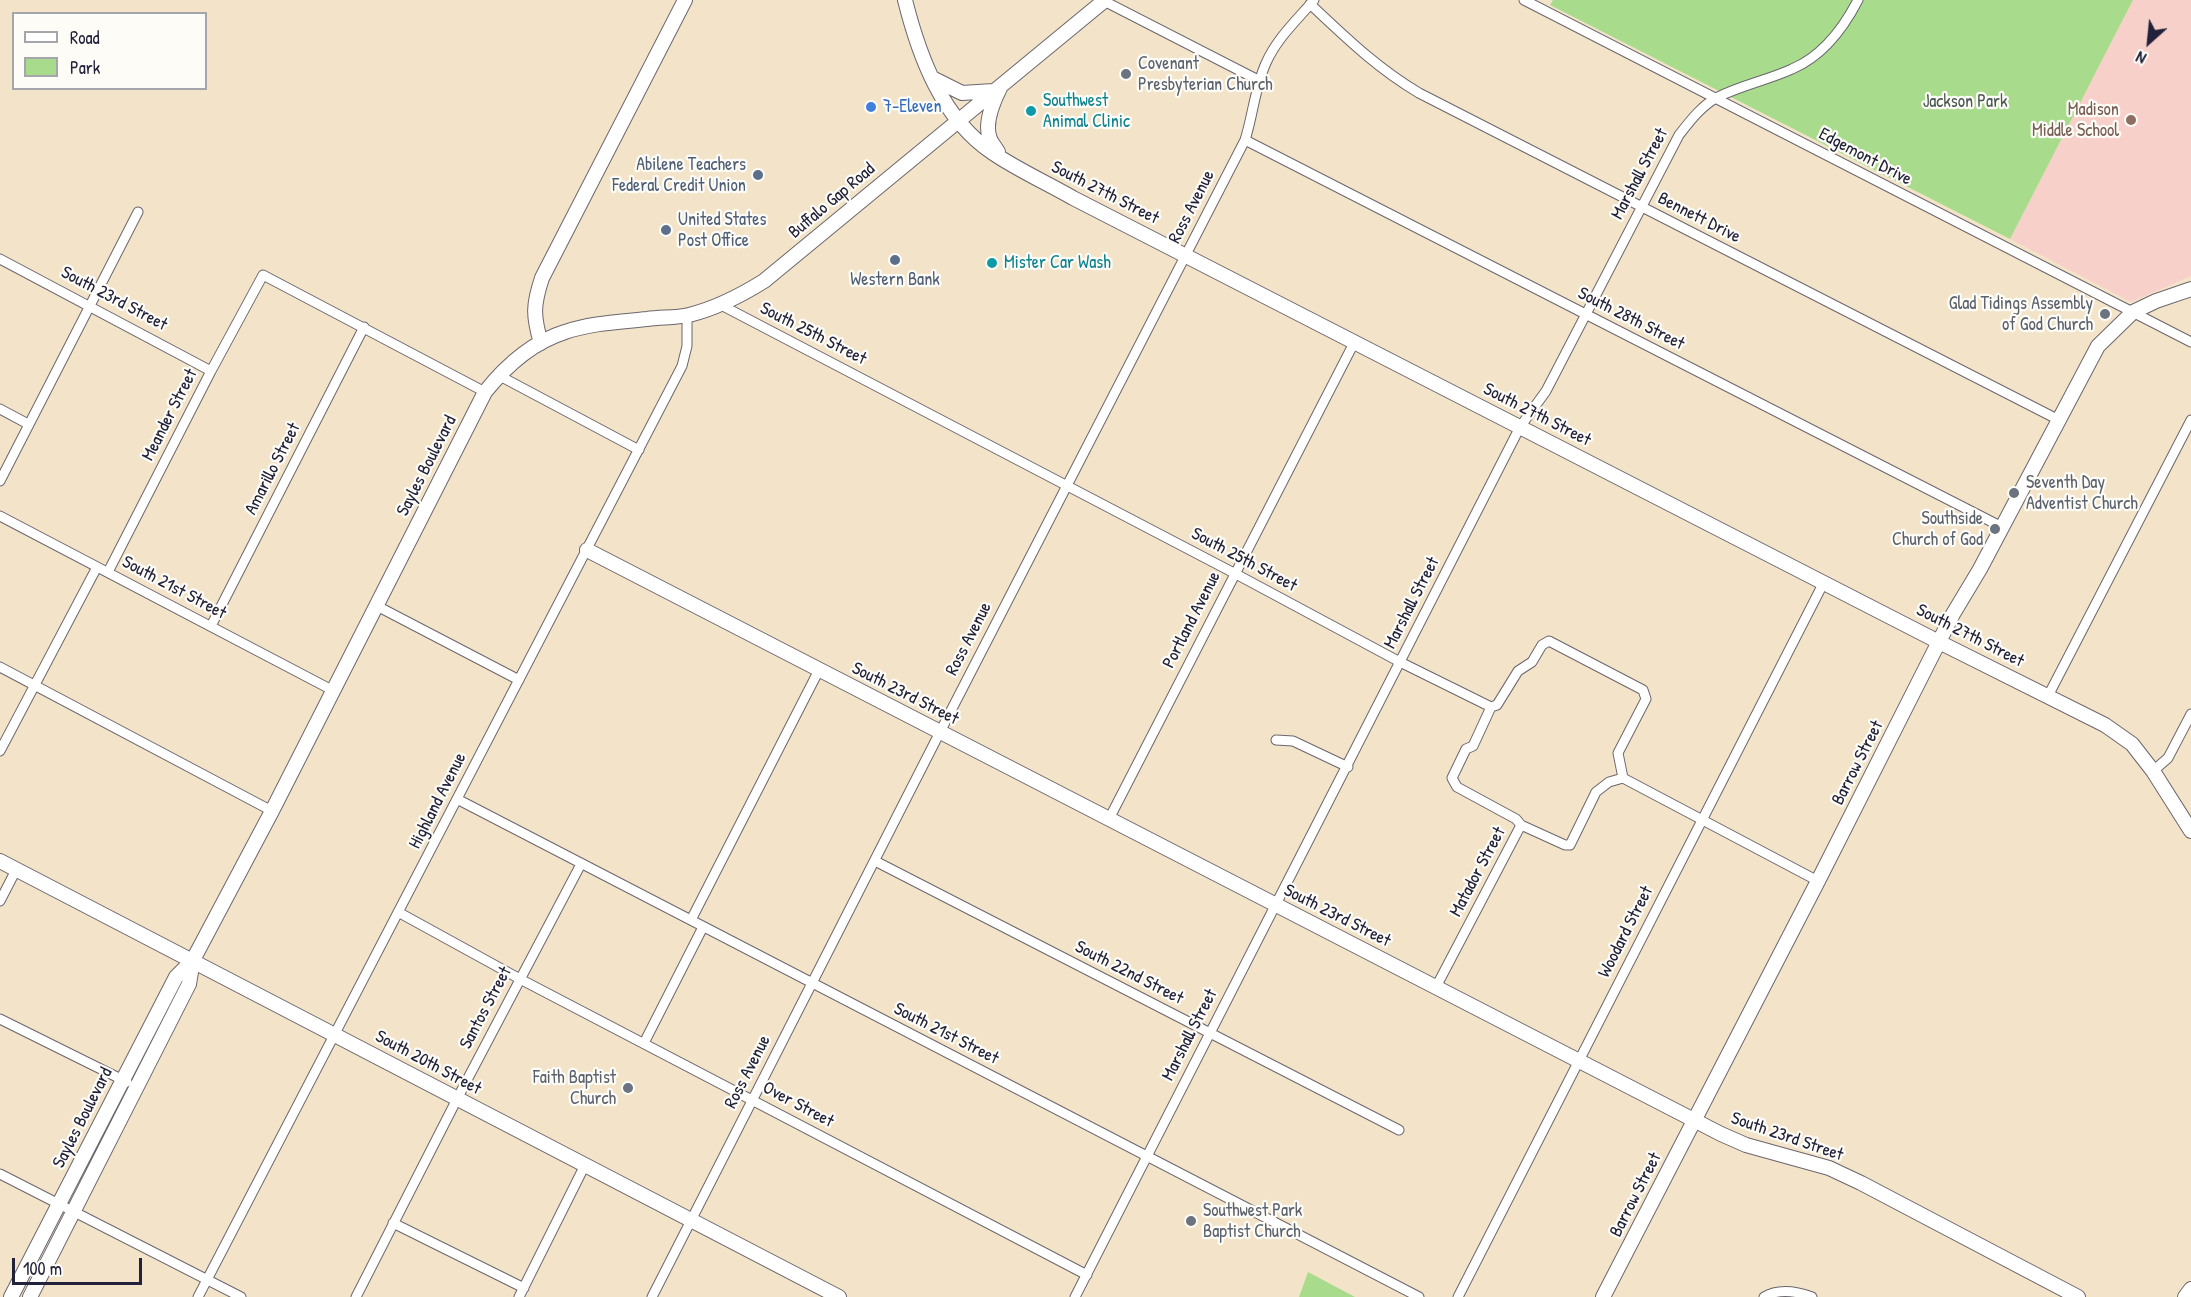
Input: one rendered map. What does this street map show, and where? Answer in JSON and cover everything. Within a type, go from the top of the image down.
[{"type":"main road","points":[[541,343],[534,318],[535,300],[542,278],[685,0]]},
{"type":"main road","name":"South 27th Street","points":[[905,0],[913,33],[932,78],[958,120],[991,152],[1073,198],[1939,642],[2105,724],[2132,744],[2153,771],[2191,831]]},
{"type":"main road","name":"Buffalo Gap Road","points":[[541,343],[564,332],[594,325],[687,315],[721,305],[741,296],[764,281],[1104,1]]},
{"type":"main road","points":[[932,78],[962,93],[998,88]]},
{"type":"main road","points":[[998,88],[993,100],[989,129],[990,138],[1002,159]]},
{"type":"main road","name":"Barrow Street","points":[[1603,1297],[1939,642],[2098,346],[2133,312],[2191,289]]},
{"type":"main road","name":"Sayles Boulevard","points":[[11,1297],[176,977],[193,960],[272,811],[485,392],[498,375],[514,361],[541,343]]},
{"type":"main road","name":"South 23rd Street","points":[[587,550],[1695,1120],[1746,1144],[1829,1168],[2078,1297]]},
{"type":"main road","name":"South 20th Street","points":[[0,861],[585,1165],[691,1221],[814,1291],[839,1297]]},
{"type":"main road","name":"Sayles Boulevard","points":[[30,1297],[189,984],[193,960]]},
{"type":"main road","points":[[2185,1297],[2191,1289]]},
{"type":"street","name":"Edgemont Drive","points":[[1524,0],[2191,342]]},
{"type":"street","name":"Marshall Street","points":[[1076,1297],[1520,427],[1546,391],[1678,135],[1696,113],[1717,97],[1795,68],[1815,55],[1832,42],[1850,16],[1857,0]]},
{"type":"street","points":[[1104,1],[1260,81]]},
{"type":"street","name":"Ross Avenue","points":[[652,1297],[811,982],[1245,140],[1260,81],[1273,49],[1283,34],[1312,2]]},
{"type":"street","name":"Bennett Drive","points":[[1312,2],[1372,62],[1392,77],[2057,419]]},
{"type":"street","name":"South 28th Street","points":[[1245,140],[2002,527]]},
{"type":"street","points":[[0,481],[138,212]]},
{"type":"street","name":"South 23rd Street","points":[[0,259],[211,371]]},
{"type":"street","name":"Meander Street","points":[[108,572],[263,275],[364,327]]},
{"type":"street","name":"South 25th Street","points":[[721,305],[1400,662],[1491,707]]},
{"type":"street","name":"Highland Avenue","points":[[198,1297],[682,366],[687,346],[687,315]]},
{"type":"street","points":[[364,327],[485,392]]},
{"type":"street","name":"Amarillo Street","points":[[211,626],[364,327]]},
{"type":"street","name":"Portland Avenue","points":[[1109,819],[1355,341]]},
{"type":"street","points":[[498,375],[639,450]]},
{"type":"street","points":[[0,409],[28,424]]},
{"type":"street","points":[[2048,696],[2191,420]]},
{"type":"street","name":"South 21st Street","points":[[0,516],[332,690]]},
{"type":"street","points":[[0,751],[97,567]]},
{"type":"street","name":"Woodard Street","points":[[1458,1297],[1824,582]]},
{"type":"street","points":[[377,606],[519,680]]},
{"type":"street","points":[[1491,707],[1497,705],[1518,671],[1532,662],[1542,645],[1549,641],[1623,678],[1643,690],[1646,699],[1618,753],[1623,778]]},
{"type":"street","points":[[0,667],[272,811]]},
{"type":"street","points":[[691,920],[819,670]]},
{"type":"street","name":"Matador Street","points":[[1436,987],[1521,825],[1516,819],[1456,787],[1452,778],[1466,749],[1473,746],[1491,707]]},
{"type":"street","points":[[2153,771],[2168,758],[2191,714]]},
{"type":"street","points":[[1276,740],[1293,741],[1348,766]]},
{"type":"street","points":[[1521,825],[1565,845],[1570,845],[1596,792],[1609,782],[1623,778],[1818,881]]},
{"type":"street","name":"South 21st Street","points":[[457,800],[1419,1297]]},
{"type":"street","name":"South 22nd Street","points":[[875,861],[1399,1130]]},
{"type":"street","name":"Santos Street","points":[[356,1297],[581,864]]},
{"type":"street","points":[[0,901],[16,870]]},
{"type":"street","name":"Over Street","points":[[398,912],[520,979],[1087,1275]]},
{"type":"street","points":[[644,1043],[703,927]]},
{"type":"street","points":[[0,1019],[137,1087]]},
{"type":"street","points":[[519,1297],[585,1165]]},
{"type":"street","points":[[0,1174],[241,1297]]},
{"type":"street","points":[[393,1223],[524,1288]]},
{"type":"street","points":[[1764,1297],[1772,1292],[1792,1291],[1812,1297]]},
{"type":"shaded area","name":"Madison Middle School","points":[[2133,0],[2191,0],[2191,276],[2131,302],[2010,239]]},
{"type":"green space","name":"Jackson Park","points":[[1553,0],[2133,0],[2010,239],[1550,5]]},
{"type":"green space","points":[[1308,1272],[1355,1297],[1299,1297]]},
{"type":"place","name":"Covenant Presbyterian Church","points":[[1126,74]]},
{"type":"place","name":"7-Eleven","points":[[871,107]]},
{"type":"place","name":"Southwest Animal Clinic","points":[[1031,111]]},
{"type":"place","name":"Madison Middle School","points":[[2131,120]]},
{"type":"place","name":"Abilene Teachers Federal Credit Union","points":[[758,175]]},
{"type":"place","name":"United States Post Office","points":[[666,230]]},
{"type":"place","name":"Western Bank","points":[[895,260]]},
{"type":"place","name":"Mister Car Wash","points":[[992,263]]},
{"type":"place","name":"Glad Tidings Assembly of God Church","points":[[2105,314]]},
{"type":"place","name":"Seventh Day Adventist Church","points":[[2014,493]]},
{"type":"place","name":"Southside Church of God","points":[[1995,529]]},
{"type":"place","name":"Faith Baptist Church","points":[[628,1088]]},
{"type":"place","name":"Southwest Park Baptist Church","points":[[1191,1221]]}]
